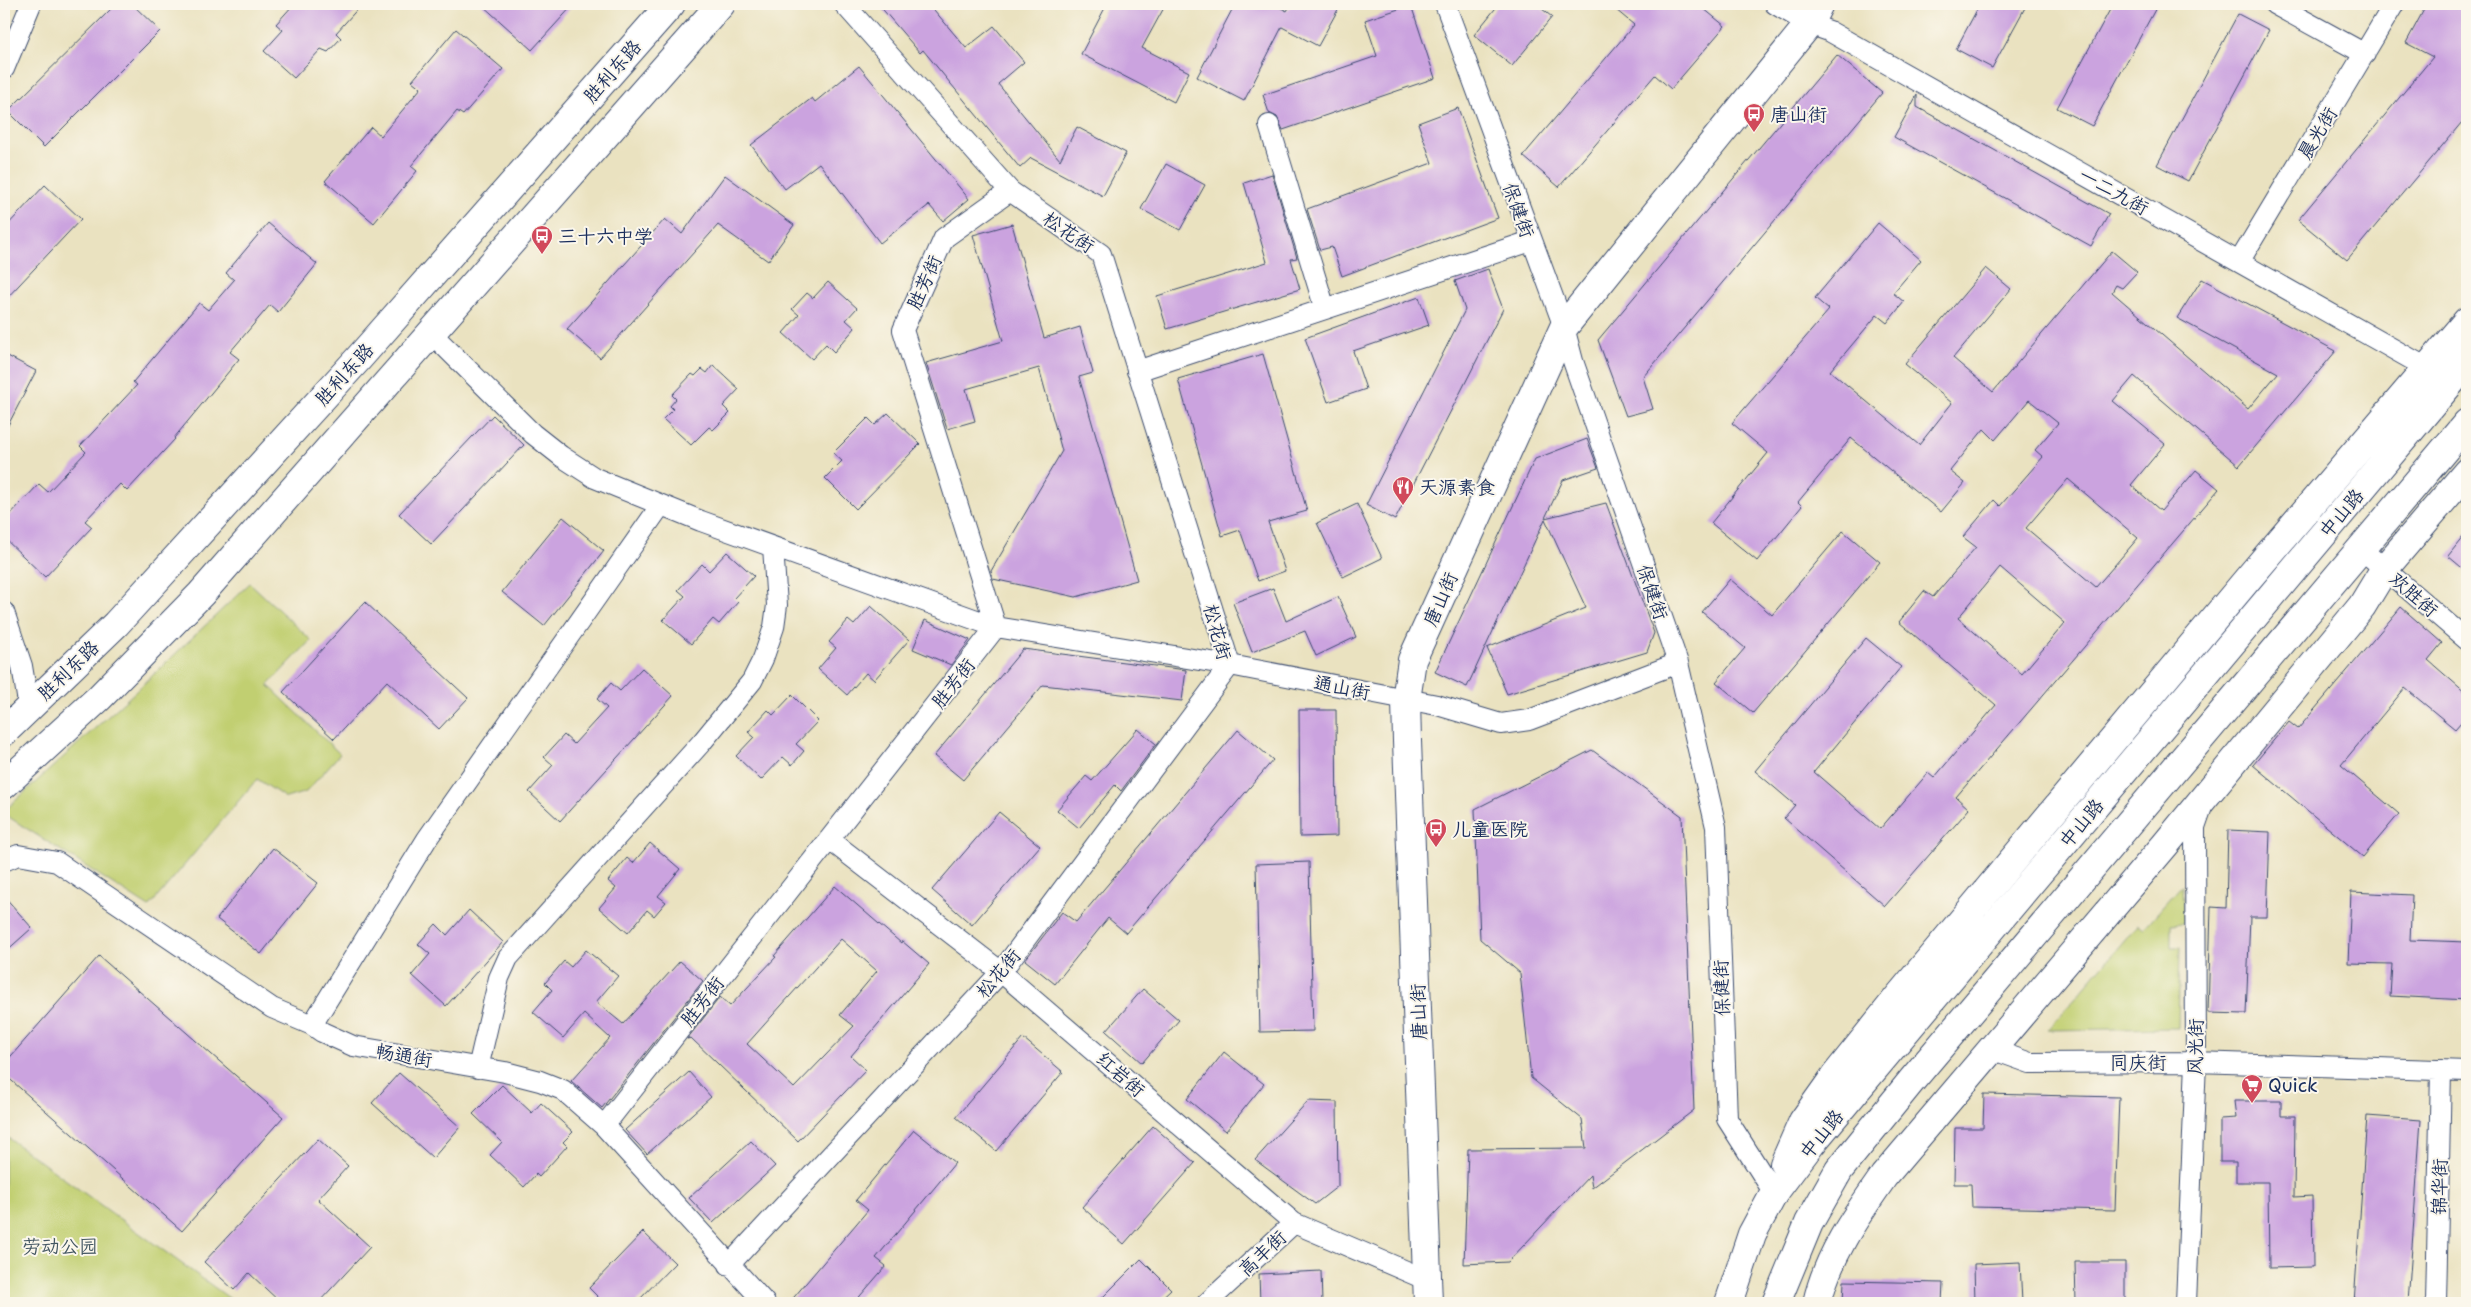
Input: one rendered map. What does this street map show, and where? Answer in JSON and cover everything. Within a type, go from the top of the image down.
[{"type":"main road","name":"胜利东路","points":[[4,732],[116,624],[359,358],[671,4]]},
{"type":"main road","points":[[4,785],[99,698],[201,594],[721,4]]},
{"type":"main road","name":"唐山街","points":[[1427,1292],[1406,700],[1412,660],[1564,327],[1814,14]]},
{"type":"main road","points":[[1774,1194],[1787,1154],[1802,1121],[1835,1076],[1917,974],[2246,580],[2467,321]]},
{"type":"main road","name":"中山路","points":[[1728,1303],[1752,1234],[1774,1194],[1811,1144],[2467,363]]},
{"type":"main road","name":"中山路","points":[[1776,1303],[1809,1223],[1839,1170],[1913,1078],[2467,422]]},
{"type":"main road","points":[[1816,1303],[1827,1270],[1849,1225],[1884,1176],[2362,606],[2385,568],[2467,472]]},
{"type":"street","points":[[4,69],[32,4]]},
{"type":"street","name":"松花街","points":[[729,1265],[1002,972],[1230,665],[1101,254],[1010,192],[844,4]]},
{"type":"street","name":"保健街","points":[[1445,4],[1530,241],[1564,327],[1678,663],[1716,827],[1727,1119],[1774,1194]]},
{"type":"street","name":"一二九街","points":[[1776,4],[1814,14],[1829,31],[2427,368],[2447,387]]},
{"type":"street","points":[[2274,4],[2365,54]]},
{"type":"street","name":"晨光街","points":[[2239,262],[2394,4]]},
{"type":"street","points":[[1269,125],[1326,308]]},
{"type":"street","name":"胜芳街","points":[[604,1126],[996,627],[903,330],[944,238],[1010,192]]},
{"type":"street","points":[[1138,371],[1530,241]]},
{"type":"street","name":"通山街","points":[[430,332],[533,434],[561,456],[595,478],[773,547],[996,627],[1230,665],[1437,705],[1501,724],[1529,720],[1678,663]]},
{"type":"street","points":[[312,1025],[427,839],[661,505]]},
{"type":"street","points":[[478,1068],[499,978],[508,958],[702,742],[752,680],[763,659],[774,627],[777,604],[773,547]]},
{"type":"street","name":"欢胜街","points":[[2360,548],[2467,640]]},
{"type":"street","points":[[4,612],[22,666],[30,708]]},
{"type":"street","name":"风光街","points":[[2186,1303],[2196,1062],[2195,827],[2206,793]]},
{"type":"street","name":"红岩街","points":[[830,840],[1002,972],[1294,1223],[1427,1292]]},
{"type":"street","name":"畅通街","points":[[4,861],[18,855],[57,862],[272,1008],[312,1025],[322,1032],[353,1046],[478,1068],[540,1081],[563,1090],[604,1126],[765,1303]]},
{"type":"street","name":"同庆街","points":[[1991,1049],[2030,1063],[2196,1062],[2467,1071]]},
{"type":"street","name":"锦华街","points":[[2436,1303],[2441,1070]]},
{"type":"street","name":"高丰街","points":[[1207,1303],[1294,1223]]},
{"type":"green space","points":[[250,583],[311,640],[268,685],[340,754],[306,792],[286,798],[257,779],[149,907],[4,814],[4,811],[135,692]]},
{"type":"green space","points":[[2182,885],[2184,923],[2171,924],[2171,947],[2180,947],[2178,1028],[2048,1030],[2138,924],[2144,928]]},
{"type":"green space","name":"劳动公园","points":[[4,1135],[236,1303],[4,1303]]},
{"type":"building","points":[[116,4],[132,4],[160,31],[44,147],[8,111]]},
{"type":"building","points":[[294,4],[362,4],[336,33],[341,38],[328,52],[321,49],[294,78],[264,51],[283,30],[276,24]]},
{"type":"building","points":[[481,4],[574,4],[532,50]]},
{"type":"building","points":[[878,4],[929,4],[966,48],[994,26],[1024,62],[998,84],[1060,160],[1077,127],[1126,153],[1103,196],[1031,158],[1020,168],[923,50],[920,53]]},
{"type":"building","points":[[1107,4],[1166,4],[1142,48],[1189,72],[1174,102],[1081,54]]},
{"type":"building","points":[[1235,4],[1273,4],[1287,11],[1291,4],[1341,4],[1318,46],[1282,27],[1244,101],[1197,77]]},
{"type":"building","points":[[1499,4],[1536,4],[1552,17],[1512,66],[1474,35]]},
{"type":"building","points":[[1609,4],[1698,4],[1725,26],[1671,89],[1655,75],[1559,187],[1523,156],[1634,25]]},
{"type":"building","points":[[1980,4],[2027,4],[1992,68],[1956,49]]},
{"type":"building","points":[[2113,4],[2158,4],[2092,126],[2057,108]]},
{"type":"building","points":[[2427,4],[2467,4],[2467,116],[2347,260],[2298,220],[2433,57],[2406,43]]},
{"type":"building","points":[[1411,5],[1435,78],[1283,130],[1277,117],[1269,113],[1263,95],[1377,56],[1365,20]]},
{"type":"building","points":[[2238,14],[2269,30],[2188,181],[2157,165]]},
{"type":"building","points":[[456,29],[503,69],[463,115],[457,111],[411,166],[417,171],[374,223],[325,181],[371,127],[381,136],[421,88],[412,81]]},
{"type":"building","points":[[1837,55],[1882,93],[1643,377],[1653,409],[1626,416],[1598,340]]},
{"type":"building","points":[[859,66],[969,199],[943,221],[929,205],[880,243],[819,163],[785,189],[751,145],[812,98],[815,102]]},
{"type":"building","points":[[1917,95],[1917,107],[2109,214],[2091,246],[1894,137]]},
{"type":"building","points":[[1458,108],[1498,218],[1342,276],[1332,247],[1320,250],[1307,209],[1432,163],[1418,123]]},
{"type":"building","points":[[1166,164],[1205,185],[1180,230],[1141,209]]},
{"type":"building","points":[[1272,174],[1297,258],[1291,259],[1300,289],[1167,329],[1157,296],[1267,262],[1244,183]]},
{"type":"building","points":[[725,175],[794,225],[768,261],[718,225],[600,358],[567,329],[665,219],[682,234]]},
{"type":"building","points":[[45,185],[81,219],[4,301],[4,229]]},
{"type":"building","points":[[268,223],[317,264],[278,312],[270,305],[230,352],[239,359],[175,439],[127,491],[120,484],[85,521],[92,527],[45,577],[4,538],[4,521],[39,484],[48,492],[86,452],[80,446],[137,385],[133,382],[199,303],[208,310],[234,280],[226,273]]},
{"type":"building","points":[[1878,223],[1921,260],[1893,293],[1904,302],[1887,323],[1877,315],[1830,371],[1919,445],[1952,403],[1905,364],[1986,268],[2011,289],[1953,358],[1993,392],[2112,251],[2137,272],[2122,288],[2116,285],[2112,292],[2248,409],[2278,373],[2177,318],[2202,279],[2336,351],[2239,466],[2134,376],[2113,401],[2165,444],[2131,485],[2161,511],[2196,470],[2219,489],[1956,797],[1969,809],[1885,906],[1784,818],[1795,805],[1755,771],[1866,638],[1901,667],[1814,772],[1880,829],[1928,773],[1934,778],[1996,705],[1899,622],[1924,591],[1933,597],[1976,547],[1963,537],[1994,500],[2000,506],[2043,457],[2035,450],[2058,423],[2029,400],[1995,440],[1984,429],[1950,471],[1965,483],[1941,512],[1851,438],[1798,502],[1802,506],[1757,561],[1711,523],[1768,453],[1732,423],[1829,310],[1815,298]],"holes":[[[2068,479],[2138,538],[2096,587],[2026,528]],[[2000,567],[2065,623],[2022,674],[1958,618]]]},
{"type":"building","points":[[1012,224],[1044,338],[1080,327],[1093,373],[1079,377],[1137,580],[1076,597],[993,579],[991,571],[1062,451],[1039,368],[966,389],[975,421],[947,429],[926,363],[1003,341],[973,235]]},
{"type":"building","points":[[1488,269],[1503,309],[1395,520],[1366,505],[1465,310],[1455,281]]},
{"type":"building","points":[[828,282],[857,308],[846,320],[855,328],[834,352],[826,344],[812,359],[783,333],[799,315],[792,309],[807,293],[813,298]]},
{"type":"building","points":[[1419,297],[1429,325],[1353,351],[1366,389],[1328,402],[1305,338]]},
{"type":"building","points":[[4,354],[36,371],[4,433]]},
{"type":"building","points":[[1263,354],[1307,511],[1268,522],[1285,571],[1258,581],[1240,530],[1222,536],[1178,379]]},
{"type":"building","points":[[713,365],[739,389],[723,406],[730,413],[713,430],[709,427],[691,445],[663,419],[673,409],[670,406],[676,399],[672,395],[692,374],[695,376],[702,369],[707,373]]},
{"type":"building","points":[[888,413],[920,444],[856,509],[825,478],[842,461],[833,453],[868,418],[875,425]]},
{"type":"building","points":[[493,415],[524,445],[431,544],[399,514]]},
{"type":"building","points":[[1587,439],[1598,468],[1563,480],[1545,518],[1606,503],[1654,633],[1647,652],[1507,694],[1487,648],[1586,608],[1545,519],[1467,687],[1435,672],[1535,459]]},
{"type":"building","points":[[1357,504],[1382,558],[1343,577],[1317,523]]},
{"type":"building","points":[[563,517],[604,551],[544,626],[502,592]]},
{"type":"building","points":[[1843,531],[1880,562],[1753,713],[1716,682],[1745,648],[1702,612],[1730,579],[1772,615]]},
{"type":"building","points":[[2467,532],[2467,572],[2448,556]]},
{"type":"building","points":[[727,552],[754,576],[734,598],[738,602],[719,624],[713,619],[691,644],[663,620],[685,596],[678,590],[702,564],[709,571]]},
{"type":"building","points":[[1273,588],[1286,621],[1338,597],[1356,637],[1316,656],[1305,631],[1252,652],[1233,603]]},
{"type":"building","points":[[365,602],[468,698],[439,729],[387,681],[334,739],[283,692]]},
{"type":"building","points":[[871,606],[909,640],[874,680],[866,673],[847,695],[818,669],[836,648],[829,642],[848,620],[854,625]]},
{"type":"building","points":[[2401,607],[2442,643],[2428,660],[2467,694],[2467,715],[2455,729],[2405,688],[2341,765],[2399,814],[2363,857],[2253,765],[2289,722],[2298,729]]},
{"type":"building","points":[[925,620],[970,640],[951,665],[913,649]]},
{"type":"building","points":[[1023,649],[1186,670],[1182,701],[1043,685],[963,780],[934,756]]},
{"type":"building","points":[[642,668],[673,696],[560,821],[529,792],[553,765],[544,757],[564,735],[574,744],[607,708],[597,699],[611,683],[620,691]]},
{"type":"building","points":[[792,695],[818,721],[796,744],[804,751],[792,765],[783,757],[761,780],[736,756],[754,737],[748,732],[768,710],[773,715]]},
{"type":"building","points":[[1299,710],[1336,710],[1337,836],[1300,837]]},
{"type":"building","points":[[1138,729],[1156,744],[1121,791],[1115,785],[1079,828],[1057,810],[1086,776],[1092,781]]},
{"type":"building","points":[[1238,730],[1273,760],[1126,933],[1108,918],[1055,984],[1025,960],[1062,912],[1076,922]]},
{"type":"building","points":[[1592,750],[1682,816],[1694,1110],[1592,1188],[1590,1175],[1508,1262],[1464,1264],[1468,1149],[1586,1148],[1582,1119],[1531,1078],[1520,973],[1480,939],[1475,809]]},
{"type":"building","points":[[999,812],[1040,846],[972,925],[932,890]]},
{"type":"building","points":[[2228,830],[2270,832],[2267,917],[2250,917],[2246,1014],[2208,1013],[2211,907],[2226,908]]},
{"type":"building","points":[[650,843],[680,869],[658,896],[666,902],[654,916],[647,910],[628,933],[599,908],[616,888],[608,881],[627,858],[633,863]]},
{"type":"building","points":[[273,848],[318,883],[261,954],[217,919]]},
{"type":"building","points":[[1309,862],[1313,1031],[1260,1032],[1256,864]]},
{"type":"building","points":[[835,886],[901,943],[902,941],[929,964],[851,1056],[866,1070],[798,1141],[691,1038],[687,1039],[720,997],[730,1006],[776,957],[774,956]],"holes":[[[841,939],[877,971],[840,1015],[854,1026],[794,1088],[747,1044]]]},
{"type":"building","points":[[2351,892],[2412,895],[2410,940],[2467,942],[2467,1000],[2390,996],[2392,964],[2348,963]]},
{"type":"building","points":[[4,896],[32,928],[4,953]]},
{"type":"building","points":[[469,910],[503,942],[446,1006],[412,975],[430,954],[418,944],[436,924],[447,935]]},
{"type":"building","points":[[586,950],[618,976],[596,1002],[623,1024],[680,961],[703,981],[602,1108],[571,1081],[610,1038],[584,1014],[563,1038],[533,1012],[552,990],[545,983],[564,961],[571,967]]},
{"type":"building","points":[[99,956],[283,1117],[182,1231],[4,1074],[4,1064]]},
{"type":"building","points":[[1143,989],[1179,1020],[1142,1063],[1106,1031]]},
{"type":"building","points":[[1023,1038],[1063,1072],[996,1151],[956,1117]]},
{"type":"building","points":[[1224,1052],[1264,1084],[1226,1131],[1187,1099]]},
{"type":"building","points":[[689,1072],[711,1097],[647,1154],[625,1130]]},
{"type":"building","points":[[399,1073],[460,1127],[433,1158],[372,1103]]},
{"type":"building","points":[[502,1085],[532,1113],[541,1103],[573,1132],[563,1142],[567,1146],[539,1177],[536,1174],[524,1187],[490,1155],[502,1142],[473,1114]]},
{"type":"building","points":[[1984,1094],[2119,1097],[2115,1210],[1972,1207],[1971,1184],[1954,1184],[1955,1128],[1983,1128]]},
{"type":"building","points":[[1308,1101],[1337,1102],[1338,1186],[1315,1204],[1255,1160]]},
{"type":"building","points":[[2234,1101],[2281,1101],[2281,1116],[2295,1116],[2294,1197],[2312,1196],[2313,1267],[2269,1268],[2268,1182],[2236,1182],[2236,1162],[2220,1162],[2220,1119],[2236,1118]]},
{"type":"building","points":[[2367,1116],[2421,1120],[2408,1303],[2354,1303]]},
{"type":"building","points":[[1153,1126],[1195,1163],[1124,1244],[1082,1207]]},
{"type":"building","points":[[914,1130],[955,1163],[876,1258],[886,1266],[854,1303],[789,1303],[868,1210],[856,1200]]},
{"type":"building","points":[[318,1139],[348,1166],[318,1199],[370,1247],[318,1303],[281,1303],[249,1273],[234,1290],[204,1262]]},
{"type":"building","points":[[751,1141],[775,1166],[713,1223],[689,1198]]},
{"type":"building","points":[[643,1232],[675,1263],[636,1303],[604,1303],[589,1288]]},
{"type":"building","points":[[1141,1259],[1171,1289],[1156,1303],[1097,1303]]},
{"type":"building","points":[[2020,1262],[2022,1303],[1975,1303],[1974,1264]]},
{"type":"building","points":[[2075,1262],[2125,1262],[2125,1303],[2076,1303]]},
{"type":"building","points":[[1321,1271],[1322,1303],[1260,1303],[1259,1274]]},
{"type":"building","points":[[1844,1281],[1943,1283],[1942,1303],[1843,1303]]},
{"type":"place","name":"唐山街","points":[[1754,133]]},
{"type":"place","name":"三十六中学","points":[[542,255]]},
{"type":"place","name":"天源素食","points":[[1403,506]]},
{"type":"place","name":"儿童医院","points":[[1436,848]]},
{"type":"place","name":"Quick","points":[[2252,1104]]}]
